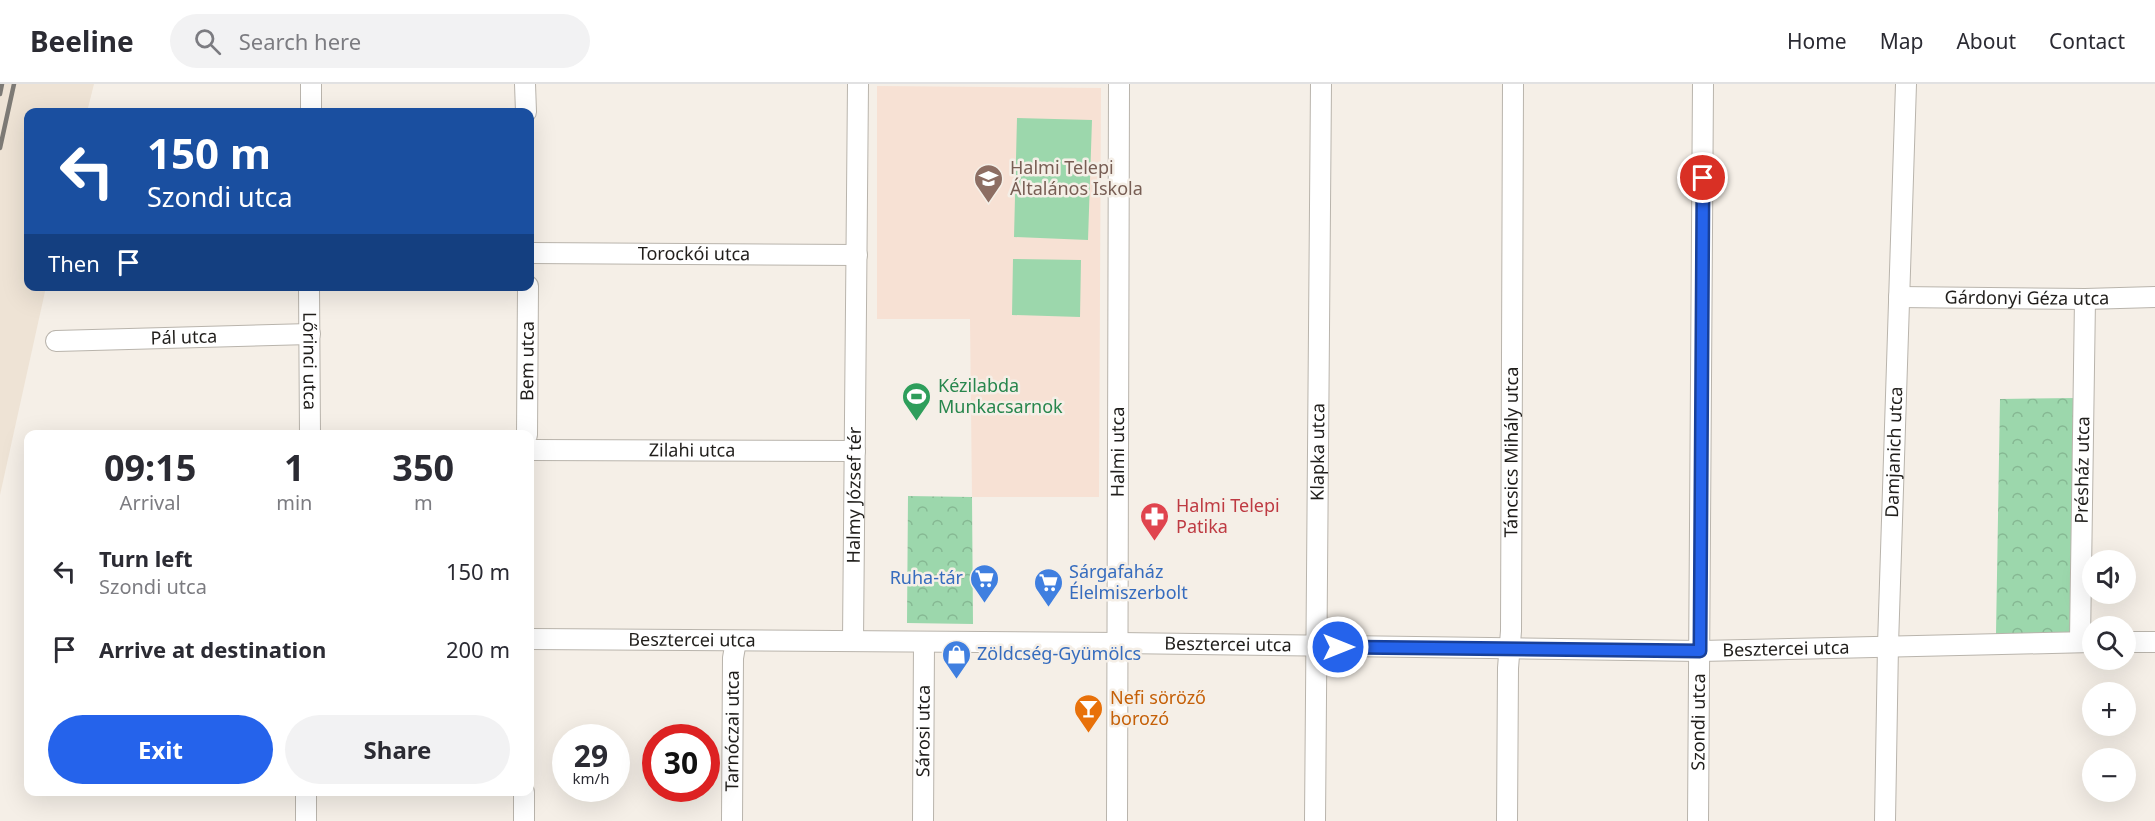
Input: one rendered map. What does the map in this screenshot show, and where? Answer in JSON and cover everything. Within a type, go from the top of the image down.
[{"type":"street","points":[[311,84],[311,108]]},
{"type":"street","points":[[525,84],[526,108]]},
{"type":"street","name":"Halmy József tér","points":[[853,641],[858,84]]},
{"type":"street","name":"Halmi utca","points":[[1117,821],[1119,84]]},
{"type":"street","name":"Klapka utca","points":[[1315,821],[1321,84]]},
{"type":"street","name":"Táncsics Mihály utca","points":[[1507,821],[1511,648],[1513,84]]},
{"type":"street","name":"Szondi utca","points":[[1698,821],[1703,84]]},
{"type":"street","name":"Damjanich utca","points":[[1885,821],[1888,645],[1906,84]]},
{"type":"street","name":"Torockói utca","points":[[534,253],[856,255]]},
{"type":"street","name":"Lőrinci utca","points":[[309,291],[310,430]]},
{"type":"street","name":"Bem utca","points":[[527,430],[528,291]]},
{"type":"street","name":"Gárdonyi Géza utca","points":[[1899,297],[2085,299],[2155,297]]},
{"type":"street","name":"Présház utca","points":[[2085,299],[2086,616]]},
{"type":"street","name":"Pál utca","points":[[56,341],[310,334]]},
{"type":"street","name":"Zilahi utca","points":[[534,450],[855,452]]},
{"type":"street","name":"Besztercei utca","points":[[534,639],[853,641]]},
{"type":"street","name":"Tarnóczai utca","points":[[732,821],[735,641]]},
{"type":"street","points":[[853,641],[1119,643]]},
{"type":"street","name":"Besztercei utca","points":[[1119,643],[1700,651],[2082,641]]},
{"type":"street","name":"Sárosi utca","points":[[923,821],[924,642]]},
{"type":"street","points":[[2136,642],[2155,642]]},
{"type":"street","points":[[306,796],[306,821]]},
{"type":"street","points":[[524,796],[524,821]]},
{"type":"shaded area","points":[[0,84],[94,84],[88,108],[24,108],[24,291],[45,291],[0,495]]},
{"type":"shaded area","name":"Halmi Telepi Általános Iskola","points":[[877,86],[1101,88],[1099,497],[972,497],[970,319],[877,319]]},
{"type":"green space","points":[[1017,118],[1092,120],[1088,240],[1014,237]]},
{"type":"green space","points":[[1013,259],[1081,260],[1080,317],[1012,315]]},
{"type":"green space","points":[[2077,398],[2075,634],[1996,634],[2000,399]]},
{"type":"green space","points":[[908,496],[972,497],[973,624],[907,623]]},
{"type":"railway","points":[[0,94],[2,84]]},
{"type":"railway","points":[[0,148],[14,84]]},
{"type":"place","name":"Halmi Telepi Általános Iskola","points":[[989,204]]},
{"type":"place","name":"Kézilabda Munkacsarnok","points":[[917,422]]},
{"type":"place","name":"Halmi Telepi Patika","points":[[1155,542]]},
{"type":"place","name":"Ruha-tár","points":[[984,604]]},
{"type":"place","name":"Sárgafaház Élelmiszerbolt","points":[[1048,608]]},
{"type":"place","name":"Zöldcség-Gyümölcs","points":[[956,680]]},
{"type":"place","name":"Nefi söröző borozó","points":[[1089,734]]},
{"type":"route","points":[[1338,647],[1700,651],[1703,178]]}]
